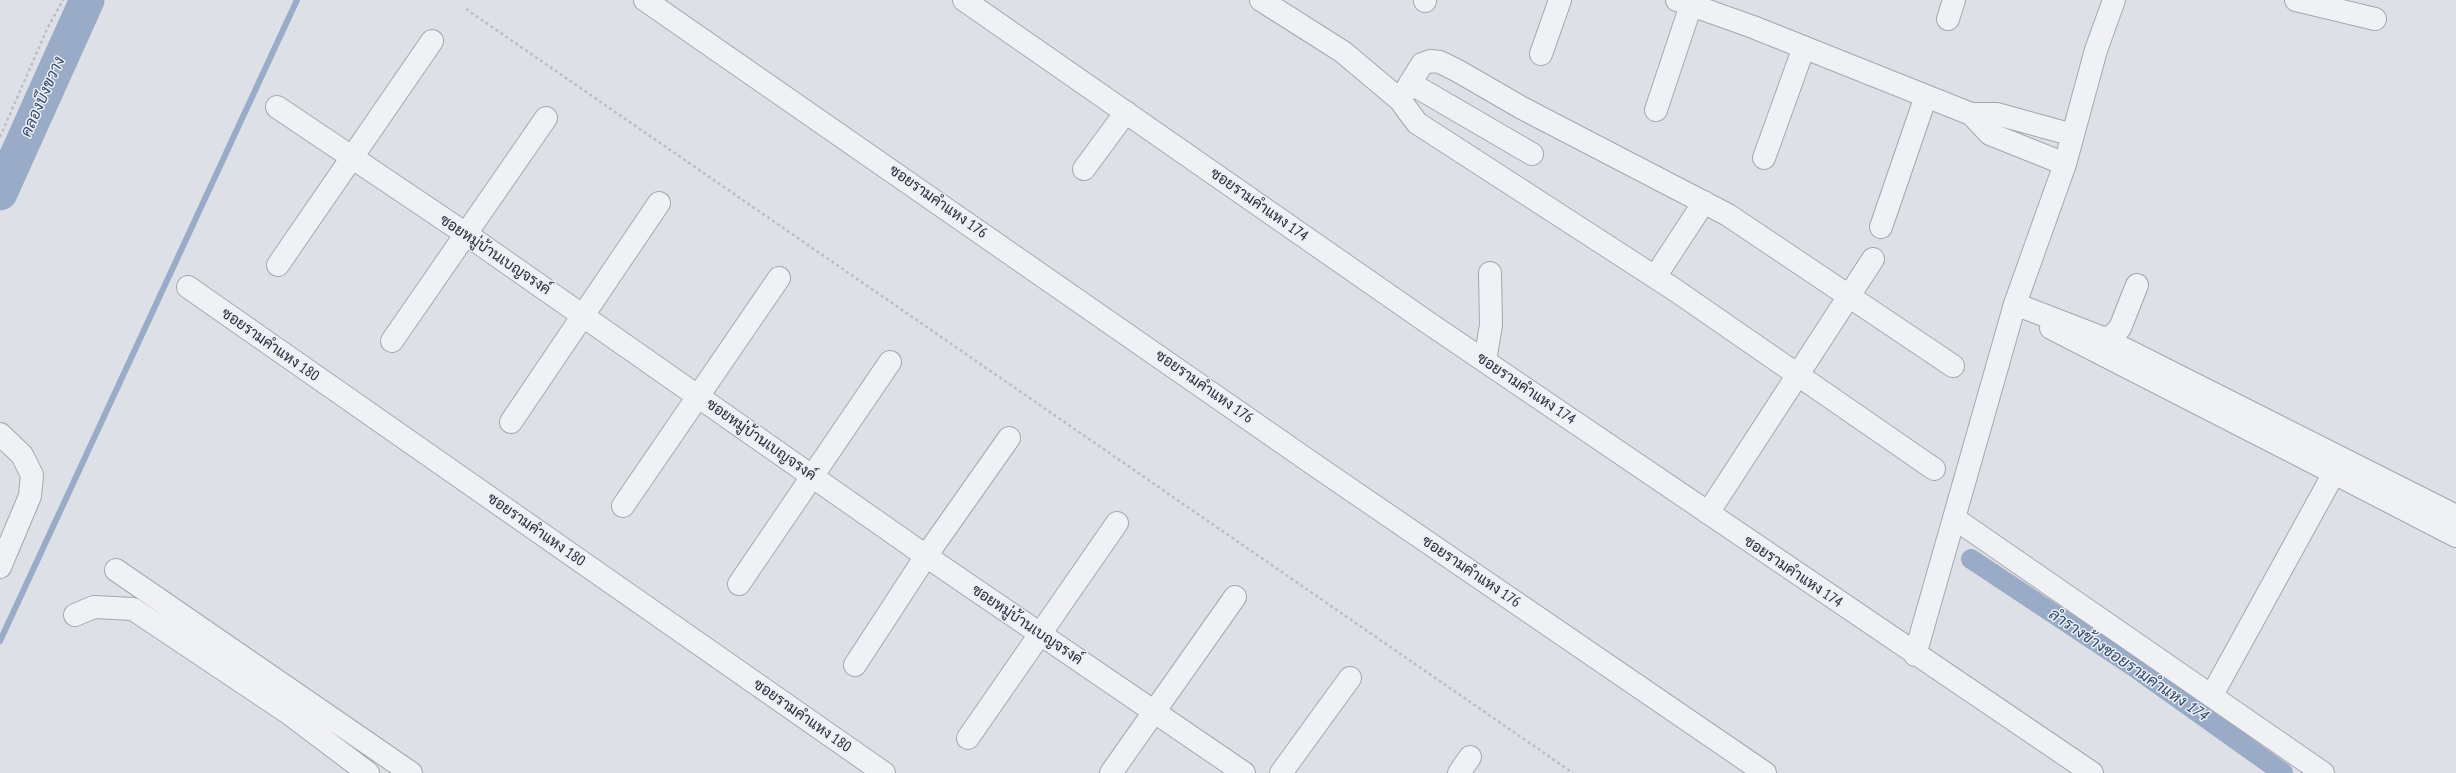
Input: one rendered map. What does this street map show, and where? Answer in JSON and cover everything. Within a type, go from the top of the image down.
[{"type":"street","name":"ซอยรามคำแหง 176","points":[[645,0],[1319,468],[1765,773]]},
{"type":"street","name":"ซอยรามคำแหง 174","points":[[964,0],[1485,361],[1915,655],[2092,773]]},
{"type":"street","points":[[1261,0],[1405,91],[1532,154]]},
{"type":"street","points":[[1542,54],[1560,0]]},
{"type":"street","points":[[1915,655],[2015,304],[2065,164],[2096,50],[2114,0]]},
{"type":"street","points":[[2296,0],[2375,19]]},
{"type":"street","points":[[1656,110],[1684,2],[1804,47],[1971,114],[1997,114],[2073,135]]},
{"type":"street","points":[[278,265],[353,159],[432,42]]},
{"type":"street","points":[[1764,158],[1804,47]]},
{"type":"street","points":[[1405,91],[1422,64],[1431,61],[1440,62],[1522,108],[1728,215],[1849,298],[1953,366]]},
{"type":"street","points":[[1405,91],[1417,123],[1655,277],[1934,469]]},
{"type":"street","points":[[1881,227],[1926,96]]},
{"type":"street","name":"ซอยหมู่บ้านเบญจรงค์","points":[[277,107],[466,234],[814,476],[926,556],[1244,773]]},
{"type":"street","points":[[1084,169],[1126,112]]},
{"type":"street","points":[[1971,114],[1990,134],[2065,164]]},
{"type":"street","points":[[392,341],[546,118]]},
{"type":"street","points":[[1655,277],[1704,202]]},
{"type":"street","points":[[511,422],[659,203]]},
{"type":"street","points":[[1708,513],[1873,259]]},
{"type":"street","points":[[1485,361],[1491,325],[1490,273]]},
{"type":"street","points":[[623,506],[778,278]]},
{"type":"street","points":[[2103,338],[2111,337],[2120,328],[2137,285]]},
{"type":"street","name":"ซอยรามคำแหง 180","points":[[188,288],[884,773]]},
{"type":"street","points":[[2015,304],[2103,338],[2456,516]]},
{"type":"street","points":[[2051,328],[2456,536]]},
{"type":"street","points":[[739,584],[814,476],[890,362]]},
{"type":"street","points":[[0,434],[22,455],[32,475],[30,496],[0,567]]},
{"type":"street","points":[[855,665],[926,556],[1009,438]]},
{"type":"street","points":[[2212,695],[2334,473]]},
{"type":"street","points":[[1954,518],[2323,773]]},
{"type":"street","points":[[968,738],[1117,523]]},
{"type":"street","points":[[116,570],[411,773]]},
{"type":"street","points":[[1111,773],[1235,597]]},
{"type":"street","points":[[75,615],[94,607],[134,609],[287,712],[368,773]]},
{"type":"street","points":[[1282,773],[1350,678]]},
{"type":"path","points":[[0,137],[47,29],[63,0]]},
{"type":"path","points":[[466,9],[1573,773]]},
{"type":"waterway","name":"คลองบึงขวาง","points":[[0,193],[87,0]]},
{"type":"waterway","points":[[0,641],[297,0]]},
{"type":"waterway","name":"ลำรางข้างซอยรามคำแหง 174","points":[[1971,559],[2137,669],[2283,773]]}]
